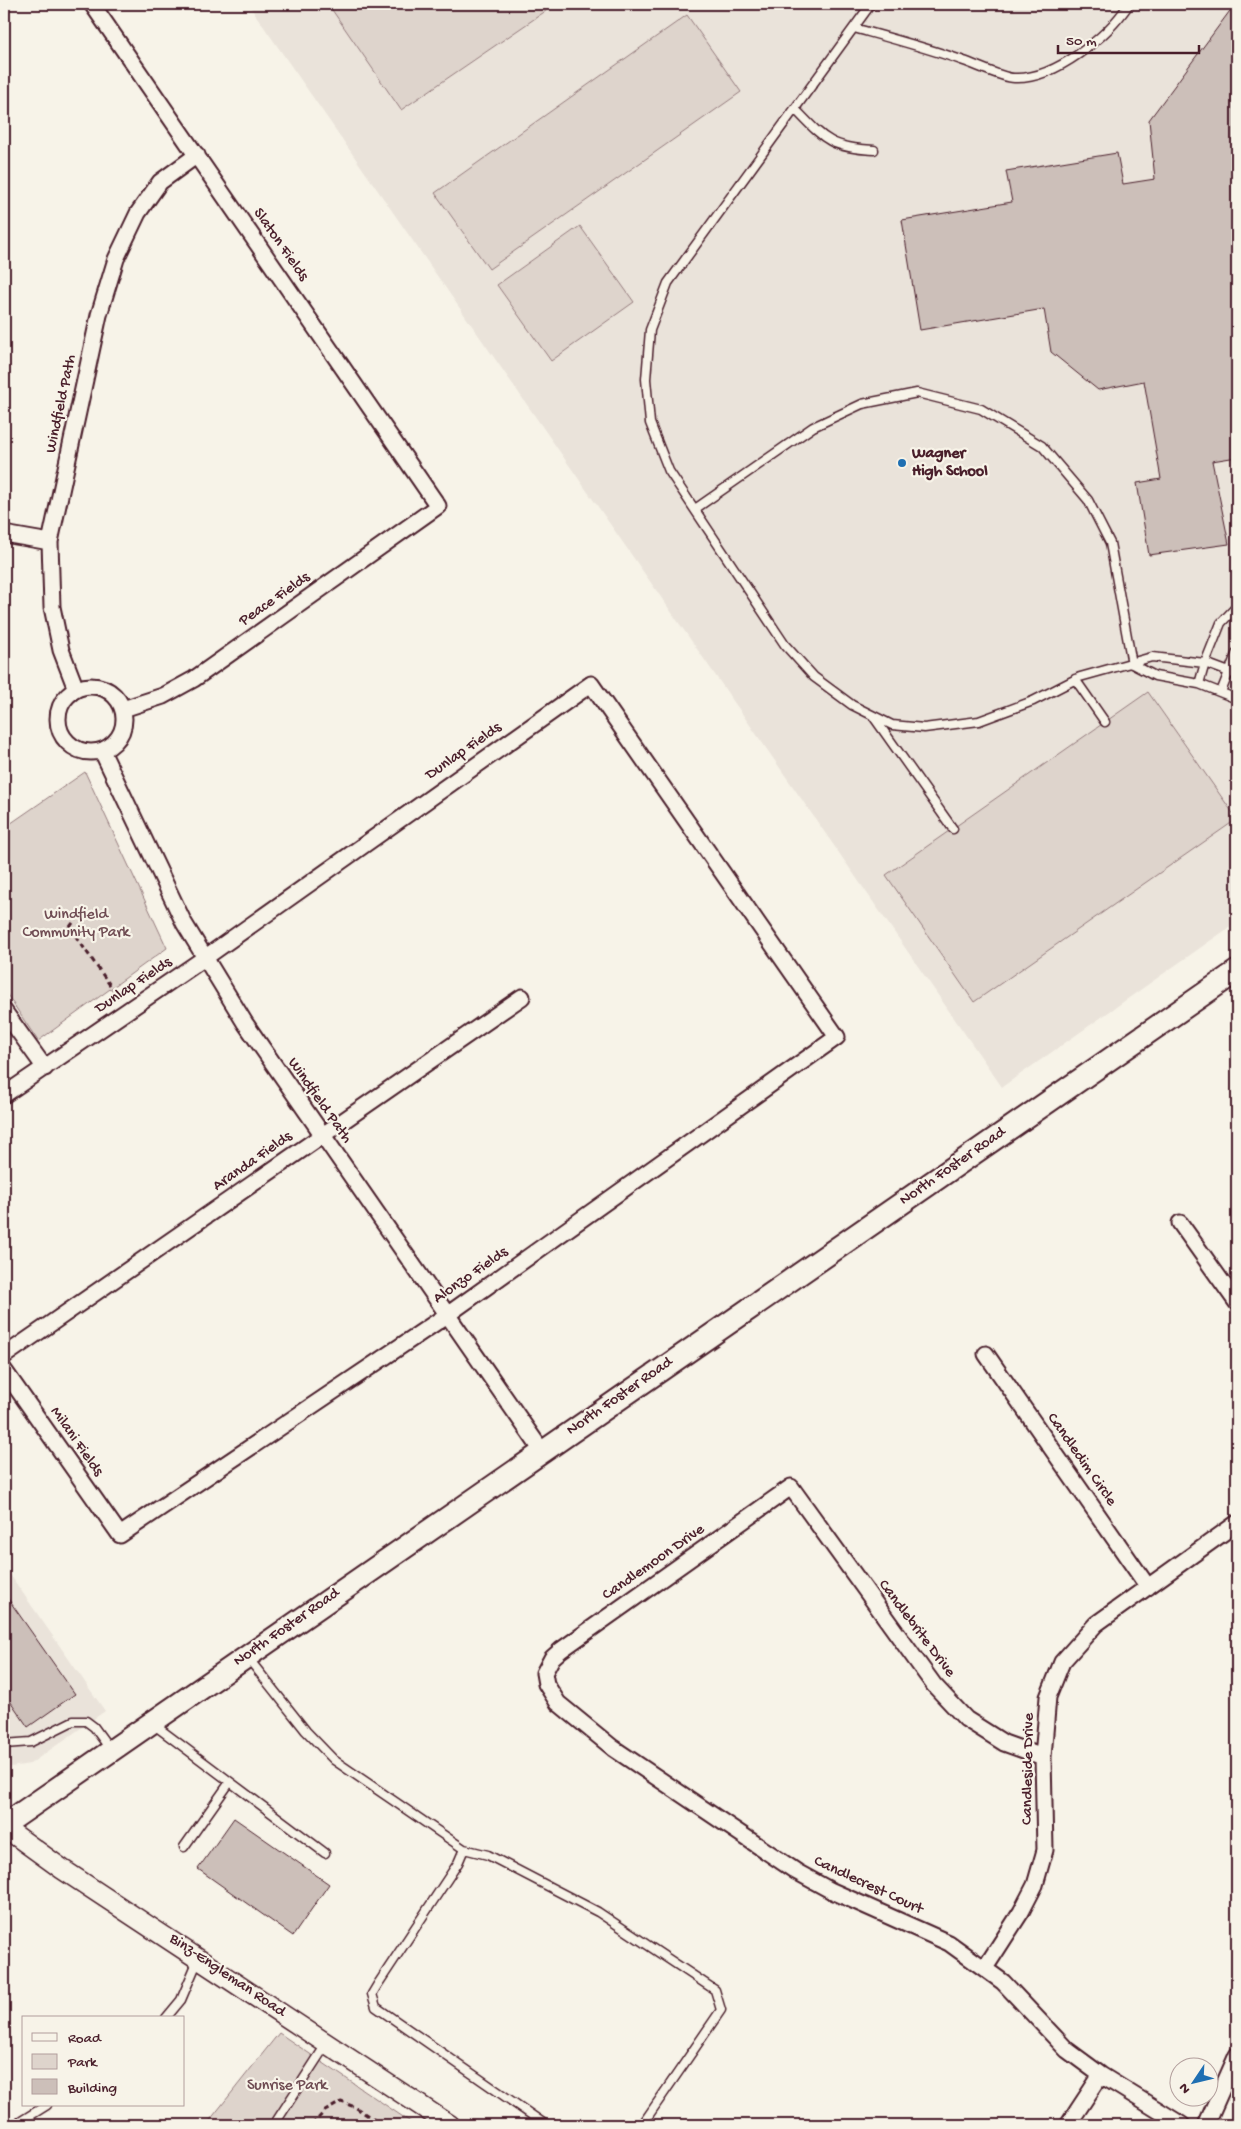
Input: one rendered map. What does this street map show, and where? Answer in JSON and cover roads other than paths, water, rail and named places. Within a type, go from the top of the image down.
[{"type":"main road","name":"North Foster Road","points":[[4,1826],[246,1656],[1237,972]]},
{"type":"street","name":"Slaton Fields","points":[[92,4],[438,506]]},
{"type":"street","name":"Windfield Path","points":[[76,689],[61,650],[52,607],[50,542],[99,314],[116,259],[138,213],[160,182],[197,155]]},
{"type":"street","name":"Peace Fields","points":[[123,708],[162,696],[194,679],[438,506]]},
{"type":"street","points":[[4,534],[50,542]]},
{"type":"street","name":"Dunlap Fields","points":[[4,1095],[206,957],[592,684],[837,1038]]},
{"type":"street","points":[[86,686],[98,686],[109,690],[118,698],[123,708],[125,722],[121,734],[113,744],[102,750],[89,752],[77,749],[67,742],[60,732],[58,720],[60,707],[66,697],[76,689],[86,686]]},
{"type":"street","name":"Windfield Path","points":[[102,750],[184,923],[244,1023],[542,1451]]},
{"type":"street","name":"Aranda Fields","points":[[4,1356],[522,997]]},
{"type":"street","points":[[4,1011],[45,1068]]},
{"type":"street","name":"Alonzo Fields","points":[[120,1535],[448,1314],[837,1038]]},
{"type":"street","points":[[1180,1223],[1237,1303]]},
{"type":"street","name":"Candledim Circle","points":[[986,1354],[1148,1587]]},
{"type":"street","name":"Milani Fields","points":[[4,1370],[120,1535]]},
{"type":"street","name":"Candlemoon Drive","points":[[544,1673],[552,1658],[561,1650],[791,1487]]},
{"type":"street","name":"Candlebrite Drive","points":[[791,1487],[934,1685],[966,1719],[1004,1744],[1043,1757]]},
{"type":"street","name":"Candleside Drive","points":[[985,1968],[1021,1912],[1035,1885],[1045,1850],[1043,1757],[1048,1697],[1062,1662],[1096,1624],[1237,1523]]},
{"type":"street","name":"Candlecrest Court","points":[[544,1673],[546,1684],[558,1703],[613,1748],[781,1861],[830,1890],[949,1943],[1003,1982],[1024,2002],[1067,2050],[1101,2075],[1182,2125]]},
{"type":"street","name":"Binz-Engleman Road","points":[[4,1826],[62,1868],[450,2125]]},
{"type":"street","points":[[1206,2125],[1237,2055]]},
{"type":"street","points":[[1068,2125],[1101,2075]]},
{"type":"lane","points":[[871,4],[668,282],[650,330],[646,379],[650,423],[669,471],[785,645],[814,677],[852,705],[892,725],[924,728],[979,721],[1033,701],[1075,679],[1152,657],[1205,663],[1229,670],[1237,675]]},
{"type":"lane","points":[[854,28],[952,57],[1014,78],[1048,73],[1084,51],[1119,20],[1129,4]]},
{"type":"lane","points":[[794,109],[827,140],[849,149],[874,150]]},
{"type":"lane","points":[[695,510],[813,427],[862,404],[917,394],[980,409],[1042,446],[1088,500],[1110,543],[1132,664]]},
{"type":"lane","points":[[1199,684],[1221,623],[1237,606]]},
{"type":"lane","points":[[1221,692],[1237,652]]},
{"type":"lane","points":[[1132,664],[1156,676],[1199,684],[1237,700]]},
{"type":"lane","points":[[1075,679],[1105,722]]},
{"type":"lane","points":[[872,715],[953,829]]},
{"type":"lane","points":[[246,1656],[300,1724],[334,1760],[464,1849],[488,1855],[598,1912],[715,1990],[721,2010],[642,2125]]},
{"type":"lane","points":[[4,1744],[31,1742],[73,1721],[86,1721],[94,1726],[111,1750]]},
{"type":"lane","points":[[151,1722],[325,1853]]},
{"type":"lane","points":[[184,1847],[230,1782]]},
{"type":"lane","points":[[464,1849],[458,1863],[372,1994],[374,2001],[376,2007],[546,2125]]},
{"type":"lane","points":[[168,2016],[181,2000],[199,1958]]},
{"type":"lane","points":[[274,2125],[327,2043]]},
{"type":"lane","points":[[15,2125],[44,2106]]},
{"type":"place","name":"Wagner High School","points":[[902,463]]},
{"type":"park label","name":"Windfield Community Park","points":[[76,924]]},
{"type":"park label","name":"Sunrise Park","points":[[287,2086]]}]
